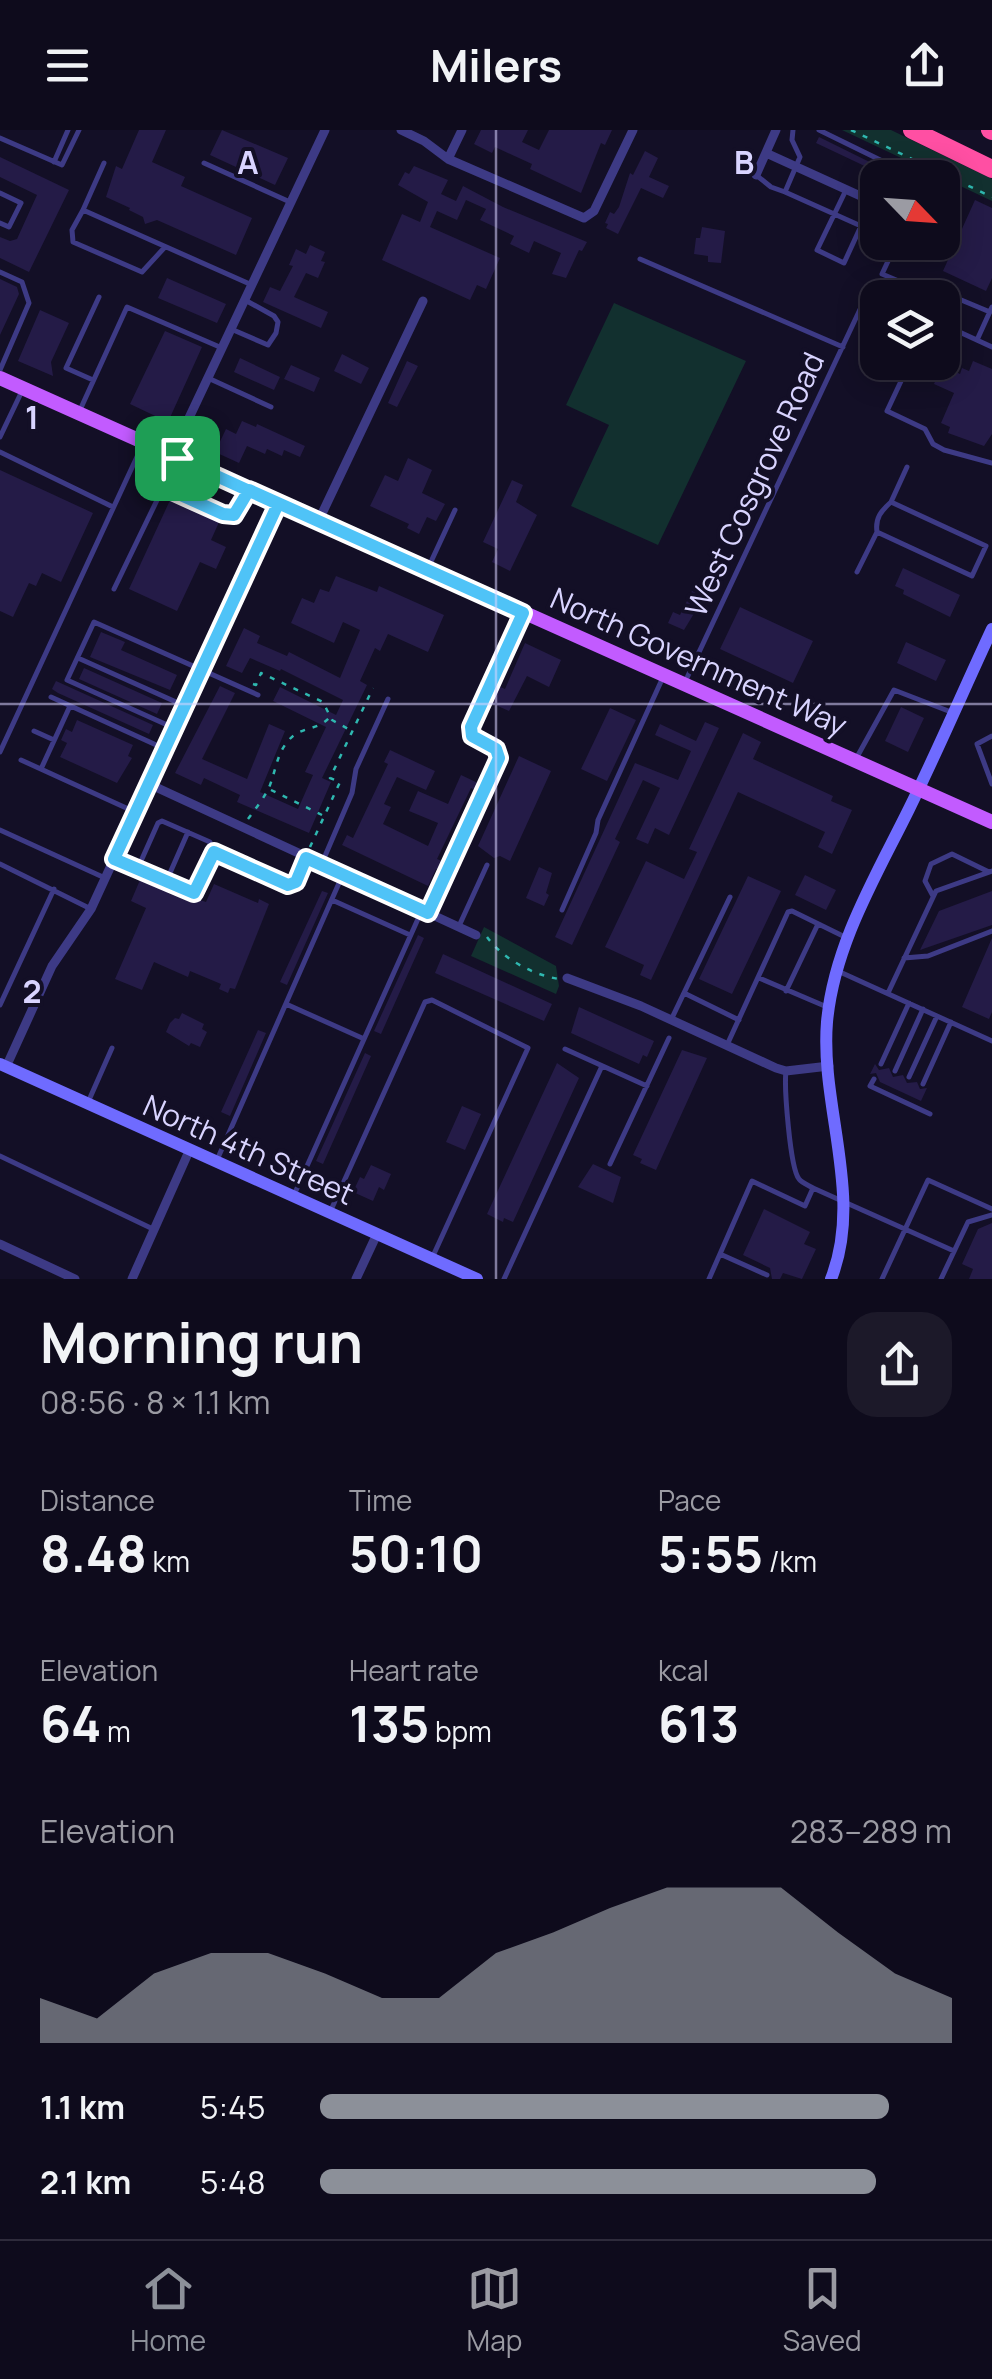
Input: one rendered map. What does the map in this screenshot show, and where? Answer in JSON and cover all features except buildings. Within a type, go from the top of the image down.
[{"type":"highway","points":[[912,130],[992,168]]},
{"type":"main road","name":"North Government Way","points":[[0,374],[278,504],[992,822]]},
{"type":"main road","points":[[831,1279],[844,1199],[827,1023],[838,970],[848,938],[992,629]]},
{"type":"main road","name":"North 4th Street","points":[[3,1066],[477,1279]]},
{"type":"street","points":[[174,457],[324,130]]},
{"type":"street","points":[[401,130],[448,159],[584,218],[594,211],[633,130]]},
{"type":"street","points":[[448,159],[462,130]]},
{"type":"street","points":[[756,176],[776,130]]},
{"type":"street","points":[[766,153],[860,196]]},
{"type":"street","points":[[318,522],[423,301]]},
{"type":"street","points":[[3,1066],[52,966],[91,909],[278,504]]},
{"type":"street","points":[[148,784],[308,852],[322,864],[476,935]]},
{"type":"street","points":[[567,978],[786,1071],[829,1066]]},
{"type":"street","points":[[132,1279],[190,1150]]},
{"type":"street","points":[[356,1279],[377,1234]]},
{"type":"street","points":[[0,1244],[75,1279]]},
{"type":"lane","points":[[54,162],[68,130]]},
{"type":"lane","points":[[0,138],[62,166],[79,130]]},
{"type":"lane","points":[[785,192],[800,156],[792,140],[793,130]]},
{"type":"lane","points":[[819,130],[880,160]]},
{"type":"lane","points":[[104,163],[71,238],[142,272],[164,247]]},
{"type":"lane","points":[[204,164],[290,202]]},
{"type":"lane","points":[[756,176],[771,187],[785,192],[833,214],[860,226],[844,262],[817,250],[833,214],[846,190]]},
{"type":"lane","points":[[0,192],[21,203],[10,227],[0,222]]},
{"type":"lane","points":[[83,210],[252,286]]},
{"type":"lane","points":[[640,259],[842,348]]},
{"type":"lane","points":[[888,260],[882,274],[895,280]]},
{"type":"lane","points":[[0,272],[22,282],[29,302],[0,374]]},
{"type":"lane","points":[[93,380],[66,368],[99,297]]},
{"type":"lane","points":[[960,298],[991,310],[977,340]]},
{"type":"lane","points":[[231,329],[268,345],[276,334],[278,322],[274,316],[245,300]]},
{"type":"lane","points":[[78,413],[127,307],[222,348]]},
{"type":"lane","name":"West Cosgrove Road","points":[[684,685],[860,311]]},
{"type":"lane","points":[[960,332],[992,347]]},
{"type":"lane","points":[[208,378],[270,407]]},
{"type":"lane","points":[[902,380],[887,411],[924,429],[933,444],[956,456],[992,463]]},
{"type":"lane","points":[[0,437],[23,388]]},
{"type":"lane","points":[[0,416],[8,420]]},
{"type":"lane","points":[[0,752],[143,443]]},
{"type":"lane","points":[[0,452],[113,507]]},
{"type":"lane","points":[[114,590],[174,457]]},
{"type":"lane","points":[[858,572],[878,532],[876,523],[881,512],[891,502],[907,466]]},
{"type":"lane","points":[[163,487],[223,514],[234,515],[249,490]]},
{"type":"lane","points":[[878,532],[972,576],[982,561],[986,546],[891,502]]},
{"type":"lane","points":[[427,570],[456,510]]},
{"type":"lane","points":[[982,561],[992,566]]},
{"type":"lane","points":[[294,1196],[410,935],[499,758],[496,749],[472,736],[471,727],[523,613]]},
{"type":"lane","points":[[174,728],[67,680],[94,622],[258,695]]},
{"type":"lane","points":[[78,658],[185,706]]},
{"type":"lane","points":[[562,910],[664,675]]},
{"type":"lane","points":[[855,761],[894,690],[954,713]]},
{"type":"lane","points":[[52,698],[165,749]]},
{"type":"lane","points":[[322,864],[352,792],[356,769],[388,699]]},
{"type":"lane","points":[[41,769],[70,706]]},
{"type":"lane","points":[[34,731],[54,740]]},
{"type":"lane","points":[[992,736],[977,744],[992,784]]},
{"type":"lane","points":[[21,760],[136,812]]},
{"type":"lane","points":[[138,870],[160,821],[210,842],[214,852],[288,885],[296,882],[308,852]]},
{"type":"lane","points":[[0,830],[105,878]]},
{"type":"lane","points":[[166,882],[188,832]]},
{"type":"lane","points":[[114,859],[196,892],[214,852]]},
{"type":"lane","points":[[933,896],[924,881],[932,864],[952,854],[990,871]]},
{"type":"lane","points":[[0,864],[91,909]]},
{"type":"lane","points":[[459,927],[487,865]]},
{"type":"lane","points":[[888,994],[936,891],[990,871]]},
{"type":"lane","points":[[216,1161],[343,874]]},
{"type":"lane","points":[[0,1005],[54,889]]},
{"type":"lane","points":[[671,1020],[730,898]]},
{"type":"lane","points":[[332,900],[410,935]]},
{"type":"lane","points":[[727,1046],[788,912],[848,938]]},
{"type":"lane","points":[[786,991],[818,924]]},
{"type":"lane","points":[[904,958],[928,956],[992,930]]},
{"type":"lane","points":[[838,970],[992,1041]]},
{"type":"lane","points":[[758,978],[830,1008]]},
{"type":"lane","points":[[684,993],[739,1020]]},
{"type":"lane","points":[[329,1212],[425,1002],[432,1000],[528,1048],[432,1258]]},
{"type":"lane","points":[[880,1064],[909,1003]]},
{"type":"lane","points":[[286,1004],[362,1038]]},
{"type":"lane","points":[[895,1071],[923,1010]]},
{"type":"lane","points":[[909,1078],[937,1016]]},
{"type":"lane","points":[[923,1084],[951,1022]]},
{"type":"lane","points":[[610,1164],[669,1038]]},
{"type":"lane","points":[[87,1104],[112,1048]]},
{"type":"lane","points":[[565,1049],[646,1086]]},
{"type":"lane","points":[[504,1279],[602,1066]]},
{"type":"lane","points":[[786,1071],[795,1170],[802,1182],[954,1251]]},
{"type":"lane","points":[[874,1079],[870,1086],[914,1102],[930,1114]]},
{"type":"lane","points":[[0,1156],[155,1230]]},
{"type":"lane","points":[[882,1279],[928,1180],[992,1212]]},
{"type":"lane","points":[[708,1279],[752,1182],[805,1206],[813,1188]]},
{"type":"lane","points":[[940,1279],[968,1222],[992,1212]]},
{"type":"lane","points":[[720,1254],[767,1276]]},
{"type":"path","points":[[851,130],[992,196]]},
{"type":"path","points":[[242,679],[256,685],[261,673],[323,702],[330,717],[352,731]]},
{"type":"path","points":[[308,852],[340,782],[330,778],[373,688]]},
{"type":"path","points":[[248,819],[269,788],[276,762],[288,741],[302,729],[324,724],[330,717]]},
{"type":"path","points":[[269,788],[323,816]]},
{"type":"path","points":[[476,935],[490,938],[494,946],[531,973],[567,978]]},
{"type":"green space","points":[[842,130],[891,130],[953,160],[905,160]]},
{"type":"green space","points":[[960,163],[992,179],[992,201],[960,186]]},
{"type":"green space","points":[[614,303],[746,361],[658,545],[571,506],[609,425],[566,405]]},
{"type":"green space","points":[[484,927],[556,966],[556,994],[471,956]]},
{"type":"route","points":[[177,458],[163,487],[223,514],[234,515],[249,490],[523,613],[471,727],[472,736],[496,749],[499,758],[428,913],[306,858],[296,882],[288,885],[214,852],[194,893],[114,859],[278,504],[249,490],[177,458]]}]
